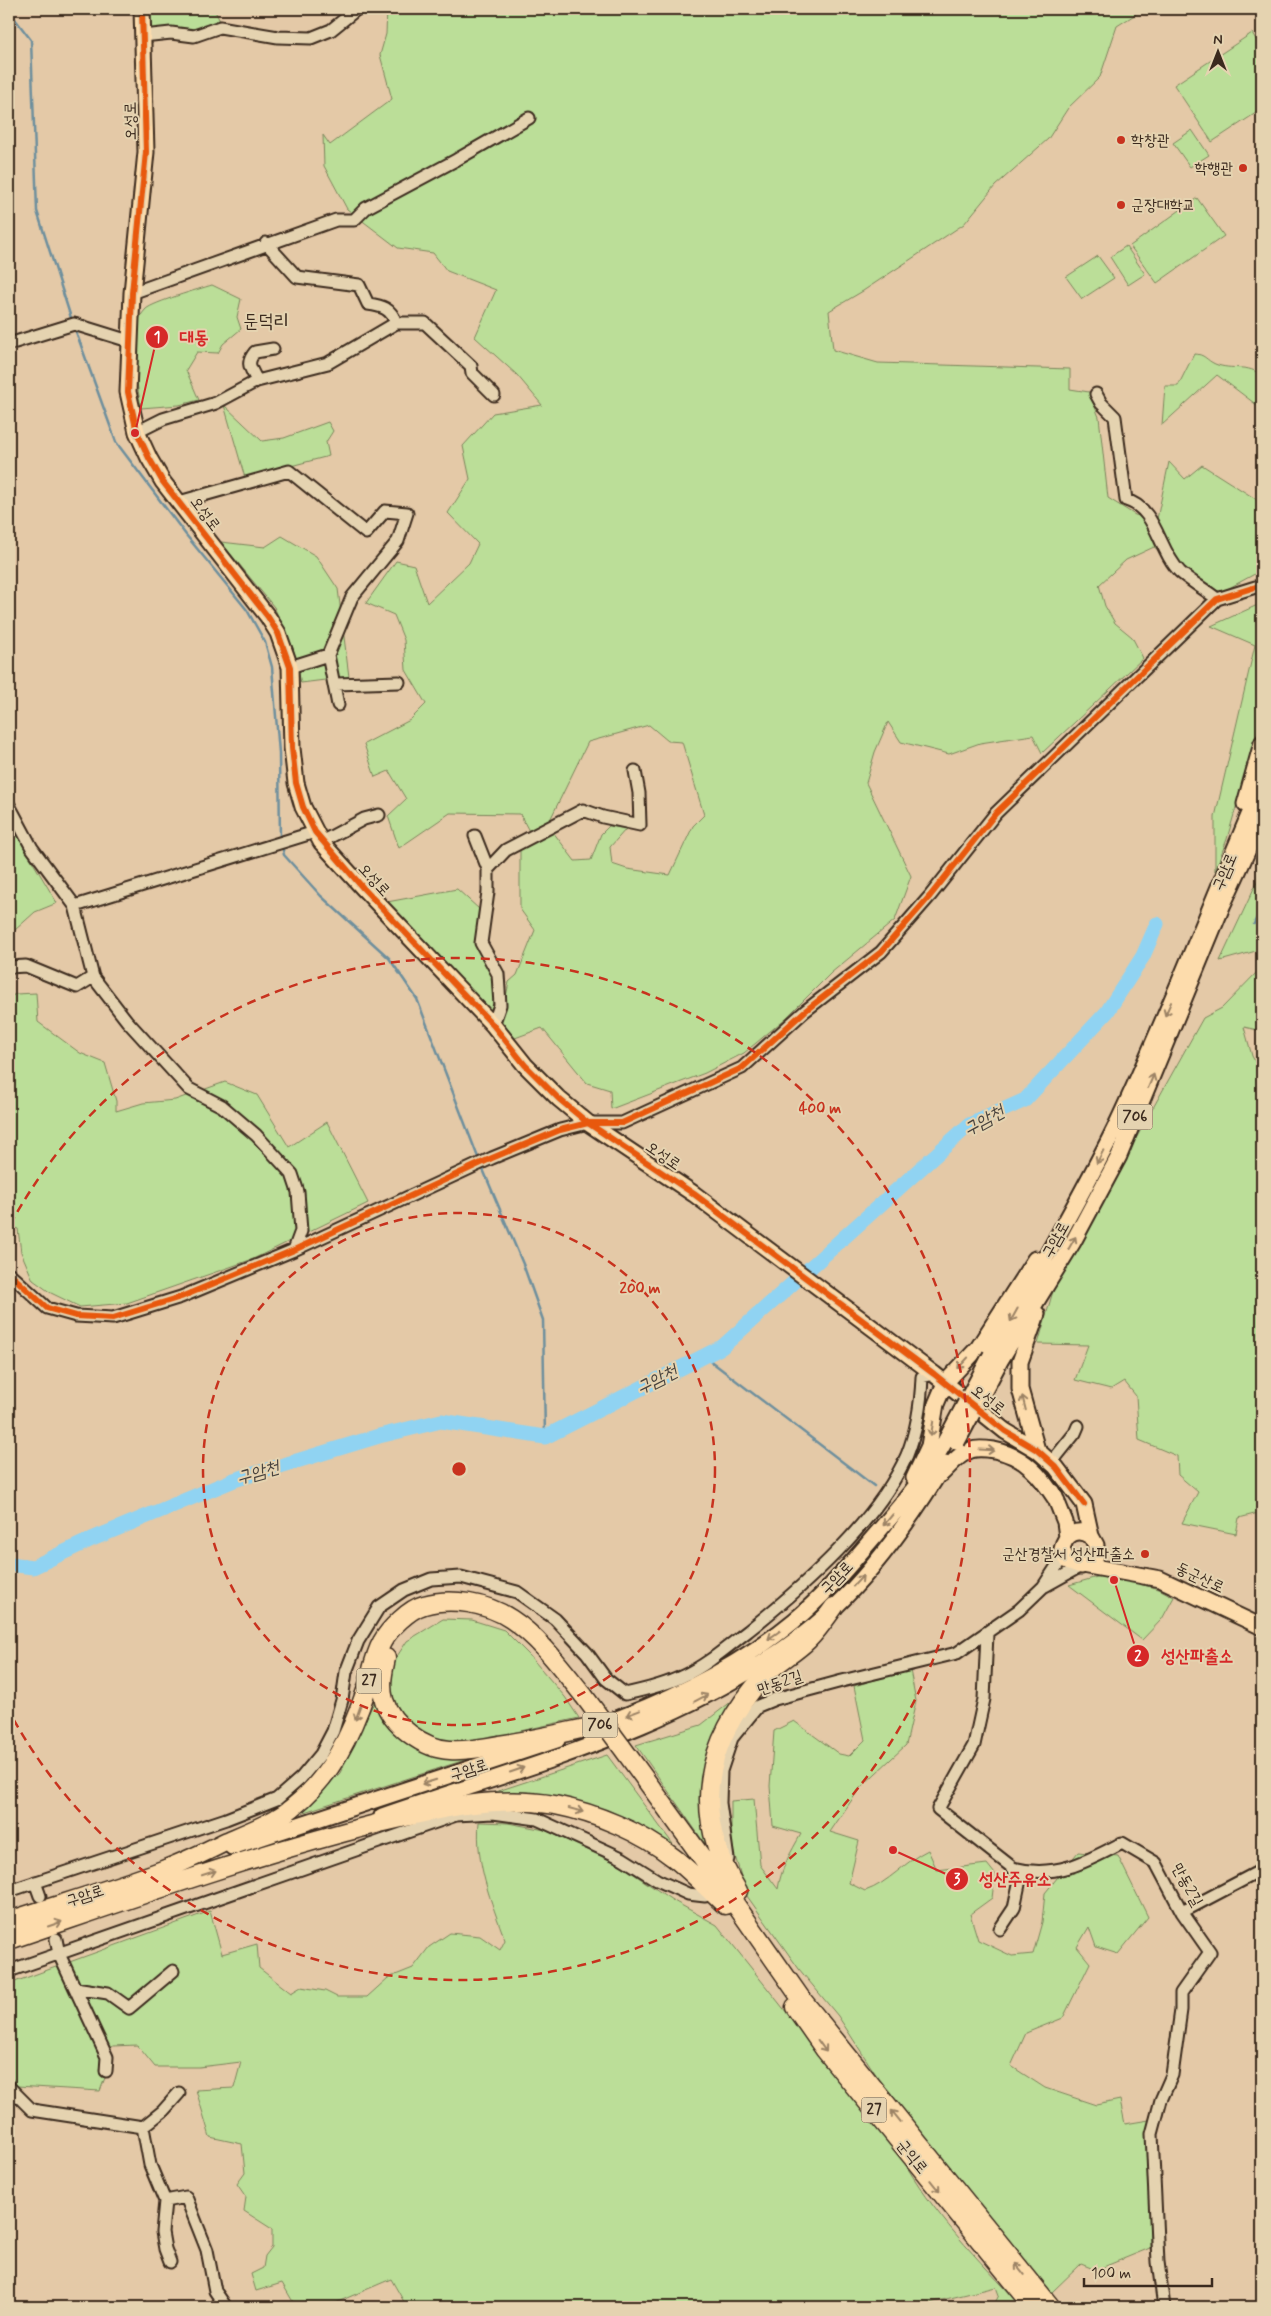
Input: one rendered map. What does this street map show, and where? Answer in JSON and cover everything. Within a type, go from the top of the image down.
[{"type":"highway","name":"27","points":[[163,1870],[245,1834],[291,1809],[315,1787],[334,1763],[352,1732],[382,1640],[396,1622],[422,1605],[450,1602],[476,1604],[510,1618],[533,1636],[580,1698]]},
{"type":"highway","points":[[818,2018],[799,1984],[734,1885],[717,1847],[708,1802],[712,1765],[721,1739],[730,1723],[765,1676],[809,1639],[834,1607]]},
{"type":"highway","points":[[600,1726],[471,1750],[448,1750],[416,1739],[398,1724],[384,1701],[381,1678],[388,1650],[399,1632],[417,1617],[436,1612],[458,1611],[484,1615],[511,1629],[533,1648],[580,1698],[617,1748],[725,1905]]},
{"type":"highway","name":"27","points":[[617,1748],[717,1878],[800,1997],[818,2018]]},
{"type":"highway","name":"27","points":[[305,1842],[463,1805],[517,1801],[555,1805],[596,1816],[634,1833],[672,1857],[725,1905]]},
{"type":"highway","name":"구암로","points":[[9,1940],[305,1842]]},
{"type":"highway","name":"구암로","points":[[9,1921],[163,1870]]},
{"type":"highway","name":"군익로","points":[[725,1905],[825,2050],[1034,2307]]},
{"type":"highway","name":"군익로","points":[[818,2018],[1051,2307]]},
{"type":"main road","name":"오성로","points":[[142,9],[146,152],[132,293],[128,392],[137,432],[149,458],[179,502],[268,617],[278,633],[290,667],[292,748],[296,783],[304,807],[318,837],[493,1025],[525,1065],[559,1100],[588,1123],[694,1194],[940,1378],[1005,1431],[1037,1450],[1069,1482],[1084,1504]]},
{"type":"main road","name":"706","points":[[1206,916],[1245,803],[1262,743]]},
{"type":"main road","name":"구암로","points":[[305,1842],[612,1737],[686,1707],[744,1675],[804,1633],[834,1607],[883,1555],[933,1482],[952,1440],[1116,1126],[1178,986],[1262,785]]},
{"type":"main road","name":"구암로","points":[[996,1357],[1044,1291],[1119,1156],[1223,904],[1262,820]]},
{"type":"main road","points":[[902,1504],[929,1446],[940,1378],[978,1348],[1032,1261],[1056,1242]]},
{"type":"main road","points":[[1037,1450],[1020,1388],[1020,1362],[1044,1291]]},
{"type":"main road","points":[[1005,1431],[1037,1460],[1046,1473],[1065,1522],[1067,1537],[1064,1543],[1064,1555],[1068,1561],[1082,1566],[1093,1560],[1094,1543],[1084,1504],[1065,1522]]},
{"type":"main road","name":"구암로","points":[[163,1870],[428,1782],[484,1766],[600,1726],[699,1684],[745,1656],[795,1620],[852,1562],[902,1504],[952,1440]]},
{"type":"main road","points":[[933,1482],[960,1456],[971,1450],[996,1451],[1010,1454],[1029,1465],[1044,1480],[1057,1501]]},
{"type":"main road","points":[[1067,1537],[1076,1532],[1087,1533],[1119,1572]]},
{"type":"main road","name":"동군산로","points":[[1082,1566],[1160,1579],[1262,1626]]},
{"type":"street","points":[[143,36],[171,33],[194,36],[220,27],[278,38],[311,38],[332,30],[357,9]]},
{"type":"street","points":[[132,293],[266,243],[336,220],[354,220],[366,208],[529,118]]},
{"type":"street","points":[[266,243],[297,276],[359,285],[368,304],[383,306],[393,314],[396,323]]},
{"type":"street","points":[[137,432],[163,419],[216,403],[257,381],[328,363],[396,323],[425,323],[471,366],[472,373],[494,395]]},
{"type":"street","points":[[9,344],[72,325],[129,342]]},
{"type":"street","points":[[257,381],[249,365],[249,359],[255,352],[273,349]]},
{"type":"street","points":[[1096,394],[1101,403],[1115,417],[1126,500],[1136,503],[1148,514],[1164,549],[1180,572],[1217,599]]},
{"type":"street","points":[[179,502],[289,471],[366,533],[384,511],[407,513],[398,542],[352,597],[328,655],[336,684],[338,705]]},
{"type":"street","points":[[9,1273],[47,1308],[76,1316],[113,1318],[180,1297],[294,1250],[492,1158],[560,1130],[588,1123],[622,1123],[742,1068],[805,1011],[881,952],[930,896],[996,813],[1217,599],[1262,585]]},
{"type":"street","points":[[290,667],[328,655]]},
{"type":"street","points":[[336,684],[399,682]]},
{"type":"street","points":[[488,869],[506,850],[583,810],[602,817],[640,825],[639,793],[635,771]]},
{"type":"street","points":[[9,805],[32,848],[75,906],[93,977],[127,1021],[189,1089],[222,1106],[256,1134],[292,1174],[298,1192],[301,1231],[294,1250]]},
{"type":"street","points":[[75,906],[290,840],[318,837],[379,815]]},
{"type":"street","points":[[475,836],[488,869],[488,892],[481,943],[498,974],[500,1005],[493,1025]]},
{"type":"street","name":"706","points":[[1243,862],[1262,836]]},
{"type":"street","points":[[9,967],[26,966],[77,987],[93,977]]},
{"type":"street","points":[[9,1891],[226,1819],[277,1799],[301,1778],[321,1754],[333,1731],[342,1700],[346,1672],[358,1641],[379,1607],[404,1590],[431,1579],[461,1577],[517,1592],[555,1619],[587,1653],[606,1678],[625,1694],[683,1676],[713,1658],[773,1610],[842,1545],[886,1493],[907,1454],[921,1402],[922,1377],[940,1378]]},
{"type":"street","points":[[1050,1463],[1075,1433],[1078,1426]]},
{"type":"street","points":[[1043,1587],[1064,1555]]},
{"type":"street","points":[[1043,1587],[1082,1566]]},
{"type":"street","name":"만동2길","points":[[735,1877],[728,1864],[722,1812],[721,1770],[732,1738],[758,1706],[775,1699],[842,1681],[957,1653],[1019,1610],[1043,1587]]},
{"type":"street","name":"만동2길","points":[[986,1634],[984,1699],[974,1745],[938,1809],[1013,1868],[1022,1870],[1041,1872],[1082,1864],[1122,1843],[1156,1863],[1182,1912],[1210,1952],[1181,1993],[1181,2010],[1172,2075],[1161,2100],[1152,2134],[1158,2262],[1164,2307]]},
{"type":"street","points":[[9,1970],[456,1815],[493,1813],[537,1819],[622,1858],[657,1880],[688,1894],[705,1896]]},
{"type":"street","points":[[1000,1929],[1014,1908],[1022,1870]]},
{"type":"street","points":[[1182,1912],[1262,1870]]},
{"type":"street","points":[[35,1882],[40,1896]]},
{"type":"street","points":[[56,1939],[59,1954],[107,2057],[106,2071]]},
{"type":"street","points":[[75,1988],[108,1993],[129,2008],[173,1971]]},
{"type":"street","points":[[9,2087],[32,2110],[143,2127],[163,2111],[179,2093]]},
{"type":"street","points":[[143,2127],[150,2165],[165,2201],[162,2232],[170,2262]]},
{"type":"street","points":[[165,2201],[186,2197],[207,2250],[215,2291],[226,2307]]},
{"type":"green space","points":[[150,9],[214,9],[220,21],[193,30],[151,30]]},
{"type":"green space","points":[[387,9],[1144,9],[1117,26],[1100,77],[1068,108],[1048,139],[995,186],[964,224],[863,291],[829,311],[833,350],[878,363],[1070,369],[1070,389],[1089,392],[1099,417],[1108,498],[1135,515],[1157,519],[1169,462],[1185,479],[1202,465],[1262,503],[1262,570],[1220,593],[1154,547],[1126,560],[1099,585],[1105,606],[1115,623],[1132,637],[1143,658],[1042,753],[1033,735],[980,743],[949,754],[901,742],[888,722],[875,752],[866,783],[911,876],[895,920],[831,973],[786,1018],[744,1053],[705,1073],[611,1109],[610,1090],[587,1083],[542,1028],[515,1038],[501,1022],[509,982],[517,975],[535,930],[520,909],[520,850],[532,844],[550,828],[575,861],[591,860],[601,834],[609,826],[626,829],[610,847],[612,864],[627,869],[670,875],[693,826],[704,815],[682,742],[668,741],[649,725],[588,742],[548,824],[531,835],[520,814],[450,813],[399,848],[388,816],[406,799],[389,771],[375,777],[364,744],[410,720],[426,704],[406,670],[404,640],[394,615],[366,603],[396,561],[414,565],[427,603],[469,563],[478,544],[448,513],[470,479],[463,446],[493,413],[542,405],[517,375],[475,337],[496,290],[447,271],[433,253],[398,248],[347,209],[324,166],[323,135],[330,145],[392,99],[380,55],[386,34]]},
{"type":"green space","points":[[1252,33],[1262,49],[1262,109],[1212,142],[1174,85]]},
{"type":"green space","points":[[1192,130],[1209,155],[1190,167],[1173,143]]},
{"type":"green space","points":[[1197,198],[1224,236],[1157,283],[1130,246]]},
{"type":"green space","points":[[1126,246],[1145,274],[1128,285],[1110,257]]},
{"type":"green space","points":[[1098,256],[1114,278],[1082,299],[1066,277]]},
{"type":"green space","points":[[212,285],[241,299],[237,317],[241,329],[223,344],[218,353],[197,352],[186,370],[199,400],[179,405],[141,408],[134,356],[136,329],[140,318],[146,309],[151,306]]},
{"type":"green space","points":[[1194,354],[1201,355],[1221,366],[1246,368],[1262,376],[1262,409],[1217,375],[1162,425],[1165,386],[1178,386]]},
{"type":"green space","points":[[224,405],[262,441],[284,438],[328,422],[333,431],[326,442],[329,456],[245,478]]},
{"type":"green space","points":[[282,536],[316,556],[338,589],[349,677],[301,683],[293,648],[274,607],[221,542],[265,547]]},
{"type":"green space","points":[[1262,603],[1262,716],[1227,839],[1215,871],[1215,817],[1255,645],[1211,626]]},
{"type":"green space","points":[[9,822],[57,903],[35,912],[15,930],[9,929]]},
{"type":"green space","points":[[1262,871],[1262,934],[1256,951],[1220,961]]},
{"type":"green space","points":[[457,889],[479,909],[477,946],[493,976],[494,997],[491,1013],[387,902]]},
{"type":"green space","points":[[1262,967],[1262,1031],[1244,1027],[1252,1056],[1262,1074],[1262,1512],[1239,1518],[1236,1534],[1182,1523],[1198,1492],[1178,1475],[1177,1456],[1139,1440],[1136,1396],[1124,1381],[1111,1389],[1075,1380],[1088,1345],[1038,1344],[1055,1284],[1203,1018],[1222,1008]]},
{"type":"green space","points":[[36,993],[38,1022],[80,1053],[105,1063],[116,1101],[116,1111],[143,1103],[175,1100],[225,1082],[257,1095],[289,1147],[327,1122],[368,1203],[253,1259],[127,1303],[80,1307],[51,1293],[33,1280],[21,1252],[18,1229],[9,1225],[9,997],[16,994]]},
{"type":"green space","points":[[1104,1575],[1159,1589],[1174,1597],[1162,1619],[1142,1640],[1069,1585]]},
{"type":"green space","points":[[443,1619],[472,1620],[504,1630],[529,1655],[565,1697],[579,1718],[453,1746],[417,1733],[396,1712],[388,1670],[407,1641]]},
{"type":"green space","points":[[910,1670],[916,1701],[906,1745],[860,1788],[830,1832],[859,1841],[849,1883],[865,1891],[882,1883],[928,1850],[937,1870],[987,1864],[995,1874],[992,1898],[970,1914],[978,1940],[1012,1956],[1033,1954],[1042,1922],[1045,1893],[1078,1852],[1118,1856],[1148,1917],[1118,1954],[1096,1947],[1089,1927],[1077,1947],[1090,1963],[1063,2018],[1026,2033],[1011,2066],[1045,2088],[1096,2105],[1120,2100],[1125,2124],[1149,2120],[1150,2248],[1096,2270],[1081,2264],[1051,2293],[899,2110],[838,2016],[799,1969],[747,1896],[731,1843],[731,1801],[754,1799],[760,1865],[778,1889],[784,1867],[801,1834],[773,1826],[770,1786],[774,1731],[794,1721],[839,1754],[849,1756],[865,1740],[854,1686]]},
{"type":"green space","points":[[376,1698],[395,1729],[471,1758],[301,1813],[340,1773]]},
{"type":"green space","points":[[736,1698],[709,1747],[702,1819],[717,1861],[636,1745],[701,1725]]},
{"type":"green space","points":[[607,1755],[678,1851],[624,1817],[553,1797],[489,1794]]},
{"type":"green space","points":[[479,1822],[508,1823],[545,1830],[622,1866],[672,1900],[717,1925],[900,2155],[926,2197],[941,2216],[973,2254],[1023,2307],[993,2307],[999,2295],[996,2287],[913,2307],[407,2307],[391,2279],[326,2307],[296,2307],[282,2283],[256,2291],[251,2274],[263,2268],[265,2256],[272,2247],[272,2229],[244,2211],[246,2197],[237,2184],[245,2173],[242,2144],[210,2137],[196,2090],[234,2088],[241,2062],[199,2067],[155,2067],[137,2045],[113,2046],[99,2053],[106,2075],[100,2091],[17,2086],[9,2074],[9,1984],[210,1911],[222,1954],[257,1944],[259,1968],[291,1993],[301,1987],[325,1991],[337,1997],[367,1997],[388,1978],[413,1968],[429,1947],[450,1933],[480,1936],[500,1950],[505,1940],[485,1882],[479,1852]]},
{"type":"waterway","points":[[9,16],[15,19],[31,40],[37,211],[72,321]]},
{"type":"waterway","points":[[75,329],[116,442],[186,535],[247,610],[265,642],[272,667],[279,753],[280,840]]},
{"type":"waterway","points":[[282,845],[284,855],[321,896],[389,958],[417,999],[479,1160]]},
{"type":"waterway","points":[[1254,924],[1262,905]]},
{"type":"waterway","name":"구암천","points":[[9,1564],[33,1567],[92,1539],[234,1480],[379,1436],[441,1421],[545,1437],[722,1347],[969,1125],[1025,1100],[1107,1012],[1143,956],[1157,924]]},
{"type":"waterway","points":[[482,1167],[523,1264],[543,1320],[545,1437]]},
{"type":"waterway","points":[[704,1356],[874,1486]]},
{"type":"cycle path","points":[[142,9],[146,152],[132,293],[128,392],[137,432],[163,482],[268,617],[278,633],[290,667],[292,748],[296,783],[303,807],[315,832],[363,888],[493,1025],[525,1065],[559,1099],[588,1123],[694,1194],[934,1374],[1005,1431],[1037,1450],[1056,1467],[1084,1504]]},
{"type":"cycle path","points":[[9,1273],[47,1308],[76,1316],[113,1318],[181,1297],[294,1250],[492,1158],[560,1130],[588,1123],[622,1123],[742,1068],[805,1011],[881,952],[930,896],[996,813],[1217,599],[1262,585]]},
{"type":"place","name":"학창관","points":[[1121,140]]},
{"type":"place","name":"학행관","points":[[1243,168]]},
{"type":"place","name":"군장대학교","points":[[1121,205]]},
{"type":"place","name":"대동","points":[[135,433]]},
{"type":"place","name":"군산경찰서 성산파출소","points":[[1145,1554]]},
{"type":"place","name":"성산파출소","points":[[1114,1580]]},
{"type":"place","name":"성산주유소","points":[[893,1850]]},
{"type":"district","name":"둔덕리","points":[[266,321]]}]
